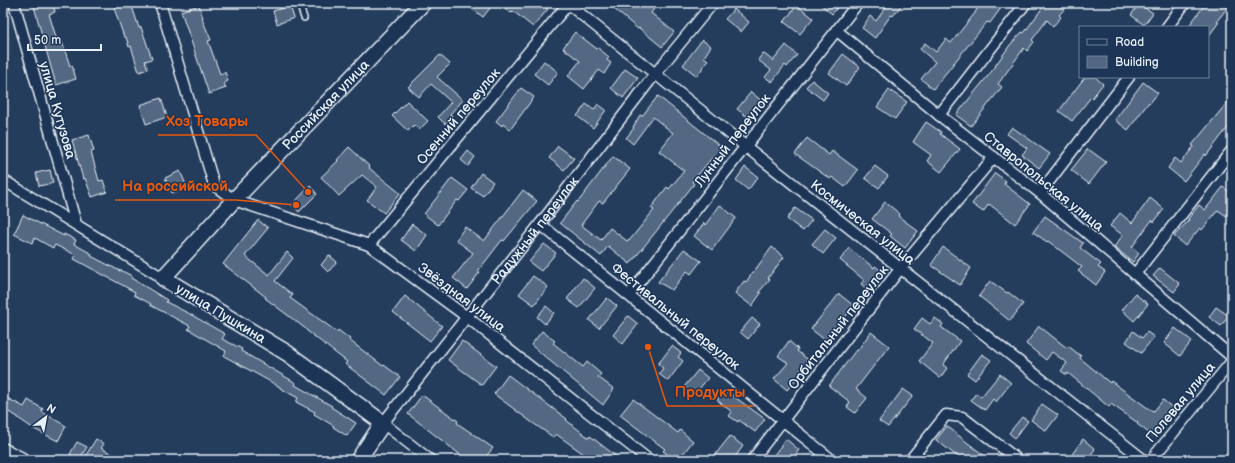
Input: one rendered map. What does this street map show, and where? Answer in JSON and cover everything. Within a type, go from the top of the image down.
[{"type":"street","name":"улица Кутузова","points":[[14,3],[76,224]]},
{"type":"street","name":"Звёздная улица","points":[[160,3],[214,185],[234,200],[369,245],[467,317],[649,460]]},
{"type":"street","name":"Российская улица","points":[[163,278],[234,200],[423,3]]},
{"type":"street","name":"Радужный переулок","points":[[358,460],[383,423],[540,224],[655,74],[713,3]]},
{"type":"street","name":"Лунный переулок","points":[[629,294],[858,3]]},
{"type":"street","points":[[939,115],[1026,3]]},
{"type":"street","points":[[1168,26],[1185,3]]},
{"type":"street","name":"Космическая улица","points":[[568,4],[900,269],[1144,460]]},
{"type":"street","name":"Осенний переулок","points":[[369,245],[568,4]]},
{"type":"street","name":"Ставропольская улица","points":[[836,30],[939,115],[1040,193],[1232,357]]},
{"type":"street","points":[[1040,193],[1128,78]]},
{"type":"street","points":[[1135,274],[1232,150]]},
{"type":"street","name":"Орбитальный переулок","points":[[752,460],[900,269],[994,157]]},
{"type":"street","name":"улица Пушкина","points":[[3,180],[286,353],[383,423],[430,460]]},
{"type":"street","name":"Фестивальный переулок","points":[[540,224],[629,294],[832,460]]},
{"type":"street","name":"Полевая улица","points":[[1150,460],[1232,361]]},
{"type":"street","points":[[910,460],[946,415],[962,417],[1018,460]]},
{"type":"street","points":[[3,450],[20,460]]},
{"type":"lane","points":[[299,3],[304,18]]},
{"type":"building","points":[[33,3],[53,3],[55,12],[49,14],[58,44],[62,42],[70,66],[72,65],[76,79],[56,85]]},
{"type":"building","points":[[131,3],[139,28],[141,27],[152,59],[145,61],[148,69],[139,72],[131,46],[129,47],[126,37],[124,37],[114,8]]},
{"type":"building","points":[[475,3],[494,3],[483,17],[471,8]]},
{"type":"building","points":[[499,3],[540,3],[548,9],[533,27],[513,11],[511,13]]},
{"type":"building","points":[[607,3],[658,3],[651,13],[674,32],[662,47]]},
{"type":"building","points":[[819,3],[841,3],[832,14]]},
{"type":"building","points":[[889,3],[903,3],[893,16],[891,15],[875,38],[862,28],[870,16],[876,21]]},
{"type":"building","points":[[980,3],[994,3],[1001,8],[990,23],[987,22],[933,89],[921,79],[935,62],[920,49],[925,43],[936,52],[946,39],[951,43],[975,13]]},
{"type":"building","points":[[1046,3],[1070,3],[1059,15],[1061,17],[1053,26],[1047,20],[1032,40],[1034,42],[1027,51],[1024,48],[998,84],[1002,87],[971,126],[956,115],[996,66],[1010,45],[1022,32],[1024,33]]},
{"type":"building","points":[[1206,3],[1231,3],[1217,21],[1219,22],[1209,36],[1209,26],[1189,26]]},
{"type":"building","points":[[1139,4],[1153,13],[1144,25],[1131,15]]},
{"type":"building","points":[[199,5],[202,19],[211,40],[208,41],[220,74],[225,72],[228,81],[224,83],[226,88],[209,94],[181,11]]},
{"type":"building","points":[[797,5],[813,18],[800,34],[784,22]]},
{"type":"building","points":[[290,6],[294,18],[277,24],[273,11]]},
{"type":"building","points":[[734,9],[749,22],[741,32],[725,19]]},
{"type":"building","points":[[575,32],[609,57],[607,60],[611,63],[604,74],[599,70],[584,89],[568,76],[580,61],[563,48]]},
{"type":"building","points":[[702,40],[711,46],[704,57],[708,60],[697,76],[683,65]]},
{"type":"building","points":[[786,45],[797,55],[787,67],[785,65],[772,82],[765,77],[771,70],[758,60],[763,53],[773,61]]},
{"type":"building","points":[[843,54],[860,67],[846,86],[829,73]]},
{"type":"building","points":[[440,55],[450,64],[437,77],[463,100],[450,114],[452,116],[445,124],[438,117],[451,102],[431,84],[419,97],[408,87]]},
{"type":"building","points":[[544,61],[558,72],[548,85],[534,74]]},
{"type":"building","points":[[625,69],[638,78],[623,98],[611,88]]},
{"type":"building","points":[[1084,78],[1096,78],[1103,84],[1072,121],[1059,111]]},
{"type":"building","points":[[812,80],[828,93],[823,100],[806,87]]},
{"type":"building","points":[[1143,82],[1158,93],[1150,103],[1149,102],[1128,130],[1115,120]]},
{"type":"building","points":[[521,88],[534,97],[510,130],[503,124],[502,126],[496,121]]},
{"type":"building","points":[[889,90],[907,102],[895,119],[877,107]]},
{"type":"building","points":[[751,92],[763,102],[750,119],[737,109]]},
{"type":"building","points":[[658,96],[721,147],[692,182],[694,184],[630,264],[608,246],[601,256],[560,223],[613,156],[630,169],[603,203],[599,201],[581,225],[601,240],[610,228],[629,241],[654,210],[651,208],[667,187],[669,189],[684,171],[659,151],[673,133],[653,117],[633,144],[626,138],[634,128],[633,127],[640,115],[642,116]]},
{"type":"building","points":[[1232,97],[1232,122],[1206,156],[1205,154],[1184,181],[1168,168],[1175,158],[1181,163],[1194,146],[1192,145]]},
{"type":"building","points":[[161,98],[167,117],[146,124],[140,105]]},
{"type":"building","points":[[407,101],[428,121],[419,130],[414,125],[408,131],[392,116]]},
{"type":"building","points":[[586,104],[594,110],[598,104],[606,110],[593,128],[577,116]]},
{"type":"building","points":[[926,122],[941,132],[940,134],[960,149],[941,172],[927,161],[931,155],[913,142]]},
{"type":"building","points":[[1012,127],[1050,154],[1039,168],[1022,155],[1027,148],[1007,134]]},
{"type":"building","points":[[89,135],[94,151],[91,152],[99,181],[103,180],[107,192],[92,197],[85,178],[83,179],[72,140]]},
{"type":"building","points":[[807,138],[829,155],[832,151],[858,170],[845,187],[832,177],[830,179],[795,154]]},
{"type":"building","points":[[558,146],[574,158],[564,170],[549,158]]},
{"type":"building","points":[[349,147],[370,167],[369,168],[400,193],[384,213],[367,200],[377,187],[362,175],[339,196],[321,177],[338,161],[337,160]]},
{"type":"building","points":[[1088,149],[1106,162],[1089,184],[1071,170]]},
{"type":"building","points":[[468,151],[475,157],[468,166],[461,160]]},
{"type":"building","points":[[875,166],[888,176],[879,188],[865,178]]},
{"type":"building","points":[[745,167],[758,177],[748,190],[736,180]]},
{"type":"building","points":[[50,170],[53,183],[39,186],[36,173]]},
{"type":"building","points":[[180,171],[187,187],[172,193],[165,178]]},
{"type":"building","points":[[481,173],[493,182],[483,196],[471,188]]},
{"type":"building","points":[[995,173],[1006,181],[1004,184],[1030,204],[1015,224],[989,204],[983,212],[972,204]]},
{"type":"building","points":[[452,178],[468,190],[459,201],[457,200],[438,225],[424,214]]},
{"type":"building","points":[[310,186],[317,194],[299,212],[292,205]]},
{"type":"building","points":[[1223,187],[1232,194],[1232,214],[1229,218],[1218,210],[1202,230],[1200,228],[1185,246],[1174,236],[1189,220],[1188,219],[1199,205],[1205,210]]},
{"type":"building","points":[[523,190],[537,201],[504,241],[502,240],[478,271],[480,272],[467,289],[453,278],[473,253],[456,240],[465,227],[484,241]]},
{"type":"building","points":[[1150,198],[1164,209],[1154,222],[1152,220],[1132,247],[1139,253],[1133,262],[1114,247],[1123,235],[1110,226],[1120,213],[1132,223]]},
{"type":"building","points":[[885,202],[900,214],[898,216],[918,231],[905,248],[890,236],[892,234],[872,219]]},
{"type":"building","points":[[720,205],[736,218],[712,250],[694,236],[704,223],[705,225]]},
{"type":"building","points":[[795,208],[812,220],[803,231],[787,219]]},
{"type":"building","points":[[23,215],[64,236],[64,234],[76,240],[74,244],[92,254],[91,256],[132,276],[131,278],[167,300],[166,302],[225,334],[222,339],[242,349],[241,351],[296,383],[295,385],[332,406],[331,407],[356,423],[347,436],[314,414],[315,412],[296,402],[298,398],[224,356],[226,351],[188,329],[190,326],[150,305],[151,304],[134,295],[135,292],[74,259],[76,255],[55,245],[53,248],[35,238],[32,243],[14,234]]},
{"type":"building","points":[[1045,216],[1083,243],[1080,248],[1101,264],[1098,267],[1105,272],[1096,285],[1078,271],[1082,267],[1048,241],[1047,242],[1033,232]]},
{"type":"building","points":[[258,220],[268,228],[245,256],[269,275],[287,252],[293,258],[275,281],[293,295],[290,298],[337,332],[338,330],[383,366],[384,365],[400,377],[386,395],[345,364],[347,362],[223,264]]},
{"type":"building","points":[[412,224],[427,235],[416,251],[401,240]]},
{"type":"building","points":[[825,229],[836,238],[823,254],[812,244]]},
{"type":"building","points":[[544,244],[556,253],[541,271],[529,262]]},
{"type":"building","points":[[772,247],[784,257],[768,278],[770,279],[759,292],[761,293],[752,306],[735,293],[744,281],[746,282]]},
{"type":"building","points":[[943,247],[971,268],[960,285],[931,265]]},
{"type":"building","points":[[849,248],[874,268],[875,266],[883,272],[868,290],[861,284],[864,280],[840,260]]},
{"type":"building","points":[[684,249],[701,261],[691,274],[687,271],[672,290],[658,282]]},
{"type":"building","points":[[329,255],[337,262],[328,272],[321,265]]},
{"type":"building","points":[[1160,268],[1180,284],[1174,292],[1153,276]]},
{"type":"building","points":[[533,276],[548,287],[534,305],[519,294]]},
{"type":"building","points":[[583,278],[595,288],[579,308],[567,299]]},
{"type":"building","points":[[990,281],[1007,293],[1008,292],[1023,304],[1010,321],[979,296]]},
{"type":"building","points":[[839,294],[854,306],[826,341],[811,329]]},
{"type":"building","points":[[1135,294],[1148,304],[1134,321],[1122,310]]},
{"type":"building","points":[[405,296],[442,326],[430,341],[393,312]]},
{"type":"building","points":[[607,298],[617,306],[599,328],[589,320]]},
{"type":"building","points":[[546,306],[554,313],[545,324],[537,317]]},
{"type":"building","points":[[1216,307],[1229,316],[1221,326],[1209,317]]},
{"type":"building","points":[[628,316],[638,324],[623,344],[613,335]]},
{"type":"building","points":[[752,318],[760,324],[748,339],[740,332]]},
{"type":"building","points":[[922,318],[930,324],[935,318],[943,324],[941,327],[960,341],[943,365],[947,368],[940,378],[919,361],[933,343],[914,329]]},
{"type":"building","points":[[1039,326],[1067,348],[1068,346],[1081,356],[1080,358],[1110,383],[1111,381],[1149,409],[1154,411],[1163,400],[1174,409],[1153,436],[1137,424],[1138,423],[1111,404],[1109,407],[1068,373],[1067,375],[1061,371],[1067,363],[1052,352],[1046,360],[1026,344]]},
{"type":"building","points":[[1175,328],[1192,341],[1180,356],[1164,343]]},
{"type":"building","points":[[542,331],[555,341],[553,343],[583,367],[587,362],[601,374],[598,377],[614,389],[603,405],[531,345]]},
{"type":"building","points":[[1133,331],[1142,338],[1147,332],[1154,337],[1141,353],[1126,342]]},
{"type":"building","points":[[871,332],[889,346],[856,389],[867,398],[855,413],[847,407],[850,402],[829,386]]},
{"type":"building","points":[[462,341],[496,366],[482,385],[448,360]]},
{"type":"building","points":[[789,341],[798,349],[797,351],[811,362],[787,390],[774,379],[788,363],[778,356]]},
{"type":"building","points":[[672,346],[681,353],[678,357],[683,361],[668,381],[659,374],[663,368],[658,364]]},
{"type":"building","points":[[982,354],[991,360],[975,380],[967,374]]},
{"type":"building","points":[[698,370],[708,378],[694,395],[684,387]]},
{"type":"building","points":[[1000,374],[1011,383],[996,402],[993,399],[985,410],[971,400],[976,393],[981,397]]},
{"type":"building","points":[[508,375],[567,419],[566,420],[589,438],[590,436],[621,460],[592,460],[556,434],[553,437],[494,394]]},
{"type":"building","points":[[903,389],[913,396],[888,427],[879,421]]},
{"type":"building","points":[[725,390],[765,419],[755,432],[739,420],[738,422],[729,416],[732,412],[717,400]]},
{"type":"building","points":[[422,395],[458,421],[457,423],[493,448],[483,460],[467,460],[408,414]]},
{"type":"building","points":[[3,396],[24,407],[28,400],[43,409],[42,412],[66,426],[58,441],[34,429],[18,417],[3,409]]},
{"type":"building","points":[[633,399],[678,433],[680,430],[693,441],[678,460],[675,460],[663,451],[665,449],[620,415]]},
{"type":"building","points":[[1042,404],[1058,415],[1046,431],[1031,420]]},
{"type":"building","points":[[1022,417],[1028,421],[1015,438],[1009,433]]},
{"type":"building","points":[[947,426],[990,460],[962,460],[936,440]]},
{"type":"building","points":[[730,436],[743,446],[733,460],[711,460]]},
{"type":"building","points":[[96,439],[104,444],[101,448],[112,454],[109,460],[94,460],[86,455]]},
{"type":"building","points":[[786,439],[799,450],[791,460],[781,460],[774,455]]},
{"type":"building","points":[[1083,439],[1095,449],[1087,460],[1068,460]]},
{"type":"building","points":[[77,442],[87,447],[79,460],[70,454]]},
{"type":"place","name":"Хоз Товары","points":[[308,192]]},
{"type":"place","name":"На российской","points":[[296,205]]},
{"type":"place","name":"Продукты","points":[[648,347]]}]
